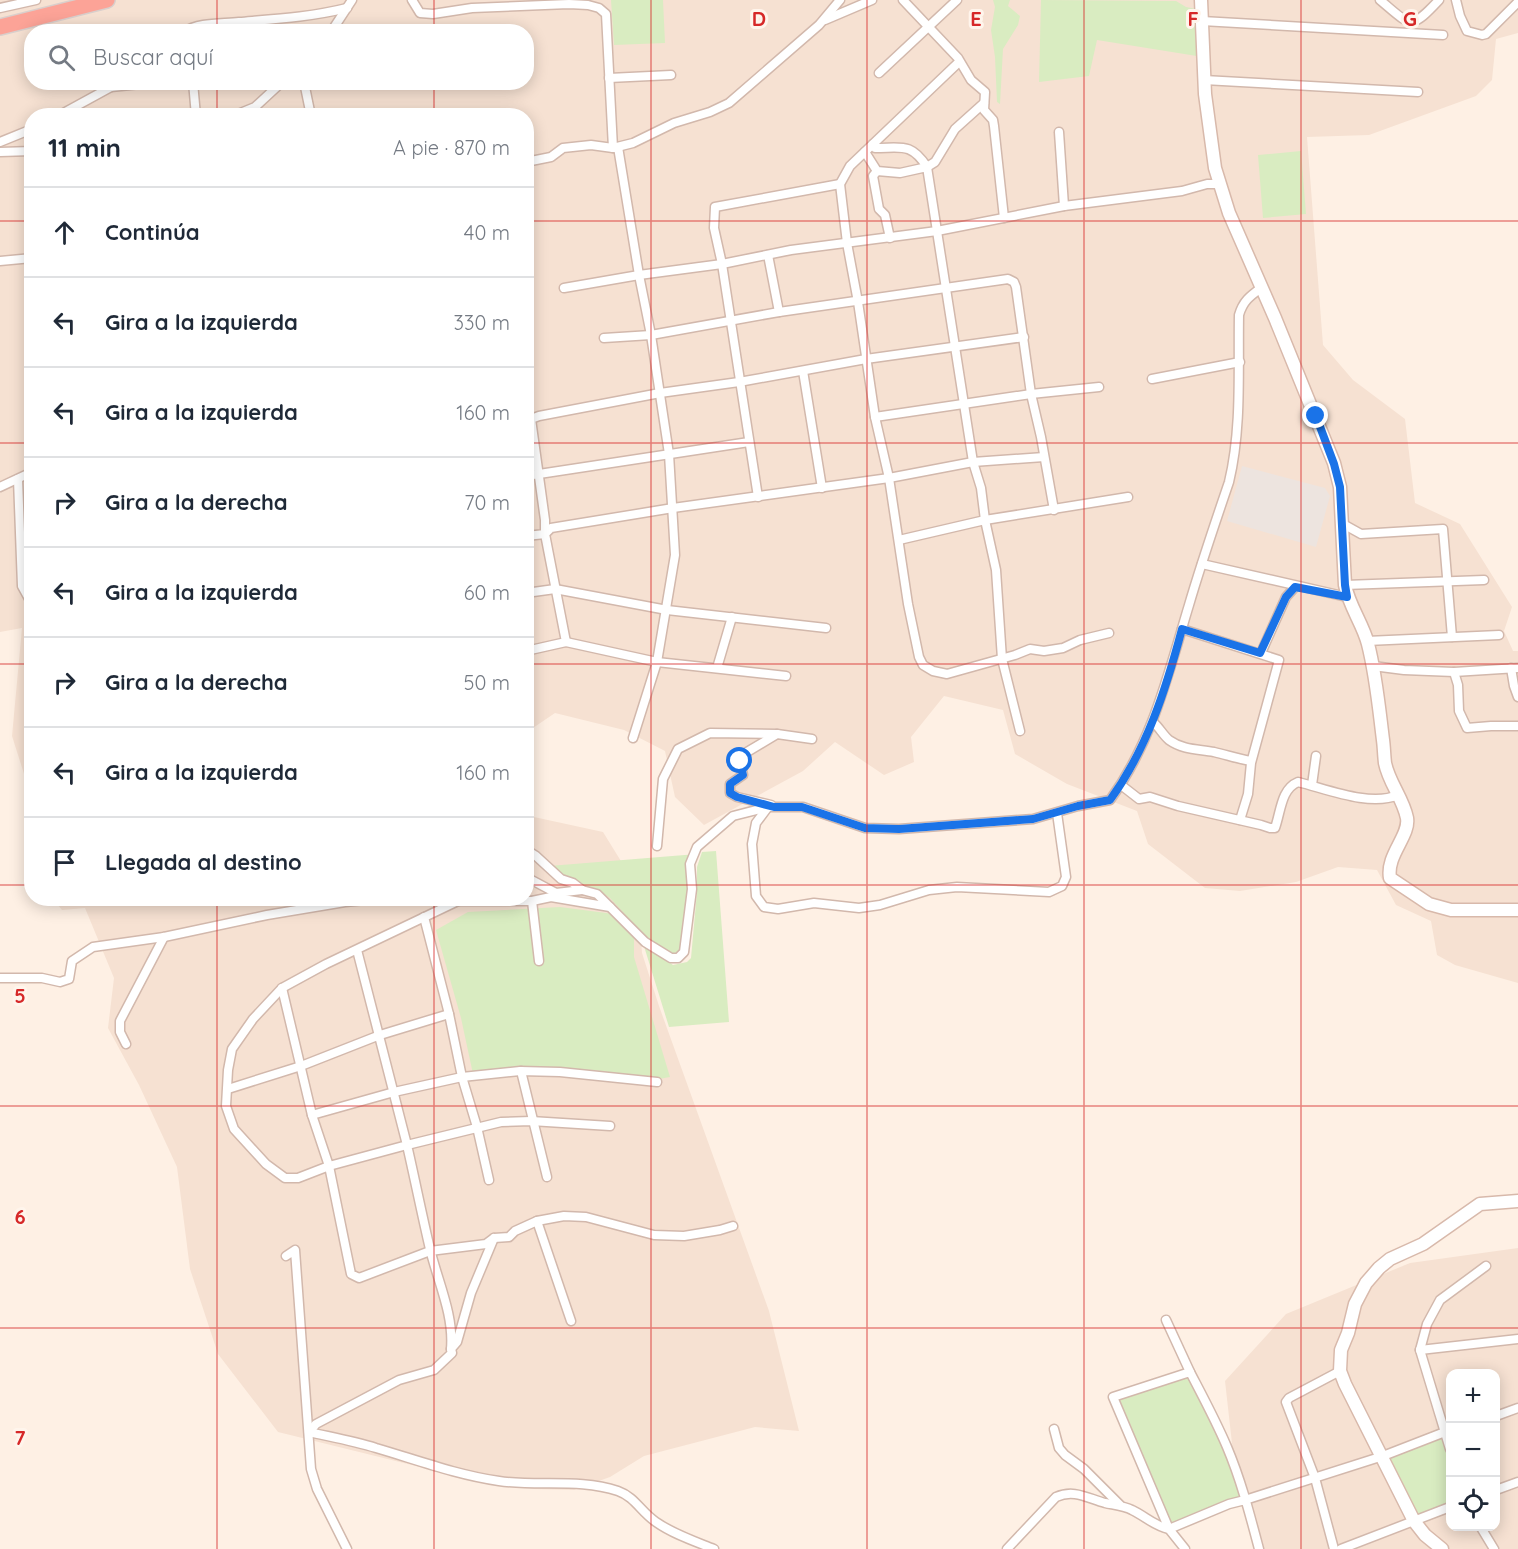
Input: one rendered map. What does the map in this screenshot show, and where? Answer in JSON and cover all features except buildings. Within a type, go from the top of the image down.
[{"type":"highway","points":[[0,27],[107,0]]},
{"type":"street","points":[[0,8],[22,1],[36,0]]},
{"type":"street","points":[[336,24],[352,0]]},
{"type":"street","points":[[412,0],[420,13],[433,14],[472,8],[569,4],[588,5],[599,8],[606,14],[609,78],[616,147],[651,335],[669,454],[675,555],[657,663],[633,738]]},
{"type":"street","points":[[534,160],[551,157],[563,148],[616,147],[633,143],[674,123],[710,112],[729,103],[822,21],[840,0]]},
{"type":"street","points":[[822,21],[872,0]]},
{"type":"street","points":[[903,0],[958,58],[970,80],[985,92],[986,112],[994,123],[1004,218]]},
{"type":"street","points":[[879,73],[957,0]]},
{"type":"street","points":[[1200,0],[1204,80],[1215,168],[1229,213],[1275,318],[1334,464],[1340,487],[1346,591],[1367,641],[1373,666],[1385,762],[1391,784],[1404,804],[1408,822],[1388,869],[1390,878],[1430,904],[1451,910],[1518,910]]},
{"type":"street","points":[[1380,0],[1405,20],[1412,22],[1421,19],[1439,0]]},
{"type":"street","points":[[1456,0],[1467,31],[1482,35],[1486,34],[1518,2]]},
{"type":"street","points":[[241,24],[312,16],[346,8]]},
{"type":"street","points":[[1202,21],[1443,35]]},
{"type":"street","points":[[959,62],[850,166],[840,184],[847,243],[875,417],[889,478],[908,604],[919,657],[923,665],[933,671],[947,674],[1030,649],[1044,651],[1063,648],[1080,640],[1108,633]]},
{"type":"street","points":[[609,78],[671,75]]},
{"type":"street","points":[[1204,80],[1418,92]]},
{"type":"street","points":[[71,108],[104,90]]},
{"type":"street","points":[[194,90],[195,108]]},
{"type":"street","points":[[258,108],[275,90]]},
{"type":"street","points":[[305,90],[309,108]]},
{"type":"street","points":[[877,171],[900,173],[927,167],[935,162],[955,129],[984,103]]},
{"type":"street","points":[[0,142],[24,132]]},
{"type":"street","points":[[1059,132],[1064,206]]},
{"type":"street","points":[[873,144],[874,148],[912,149],[920,155],[927,167],[973,462],[981,488],[998,591],[1002,659],[1020,730]]},
{"type":"street","points":[[0,152],[24,151]]},
{"type":"street","points":[[865,152],[877,171]]},
{"type":"street","points":[[877,171],[873,176],[879,209],[885,215],[890,238]]},
{"type":"street","points":[[758,497],[722,264],[714,228],[715,207],[840,184]]},
{"type":"street","points":[[564,288],[722,264],[791,250],[937,231],[1064,206],[1182,191],[1207,184],[1221,184]]},
{"type":"street","points":[[768,255],[779,312]]},
{"type":"street","points":[[0,261],[24,259]]},
{"type":"street","points":[[604,338],[651,335],[779,312],[1008,279],[1014,282],[1031,394],[1054,510]]},
{"type":"street","points":[[534,881],[556,892],[582,890],[597,894],[645,942],[671,958],[678,958],[684,952],[692,889],[690,864],[697,847],[733,816],[771,807],[802,807],[865,828],[899,829],[1033,819],[1078,806],[1110,800],[1121,785],[1153,722],[1167,685],[1233,464],[1239,402],[1239,315],[1241,306],[1247,298],[1261,288]]},
{"type":"street","points":[[534,418],[544,414],[660,393],[739,382],[866,359],[1024,337]]},
{"type":"street","points":[[1152,379],[1240,362]]},
{"type":"street","points":[[803,371],[822,488]]},
{"type":"street","points":[[875,417],[1031,394],[1099,387]]},
{"type":"street","points":[[534,475],[749,442]]},
{"type":"street","points":[[534,443],[545,534],[566,642]]},
{"type":"street","points":[[534,535],[545,534],[551,528],[673,508],[889,478],[973,462],[1044,457]]},
{"type":"street","points":[[0,488],[24,476]]},
{"type":"street","points":[[18,479],[22,586],[24,590]]},
{"type":"street","points":[[899,540],[985,520],[1128,497]]},
{"type":"street","points":[[1343,524],[1360,534],[1443,529],[1452,637]]},
{"type":"street","points":[[1202,564],[1295,587],[1346,591],[1484,580]]},
{"type":"street","points":[[1260,653],[1286,597],[1295,587]]},
{"type":"street","points":[[534,591],[555,589],[667,610],[826,628]]},
{"type":"street","points":[[717,668],[732,617]]},
{"type":"street","points":[[1182,629],[1279,660],[1251,761],[1248,794],[1240,820]]},
{"type":"street","points":[[1367,641],[1499,635]]},
{"type":"street","points":[[534,649],[566,642],[657,663],[786,676]]},
{"type":"street","points":[[1373,666],[1454,672],[1515,668],[1514,686],[1518,697]]},
{"type":"street","points":[[1454,672],[1458,685],[1459,711],[1467,728],[1518,726]]},
{"type":"street","points":[[1153,722],[1169,740],[1180,746],[1251,761]]},
{"type":"street","points":[[657,846],[663,779],[678,748],[710,733],[777,734],[812,739]]},
{"type":"street","points":[[771,807],[737,797],[730,793],[730,784],[743,775],[740,761],[747,752],[777,734]]},
{"type":"street","points":[[1312,785],[1316,756]]},
{"type":"street","points":[[1121,785],[1139,799],[1150,797],[1270,828],[1275,828],[1285,792],[1290,785],[1298,782],[1370,800],[1388,799],[1398,795]]},
{"type":"street","points":[[771,807],[756,823],[752,844],[756,896],[764,907],[778,909],[814,903],[859,908],[880,905],[929,890],[957,888],[1049,892],[1062,886],[1066,877],[1057,813]]},
{"type":"street","points":[[534,856],[561,879],[573,883],[582,890]]},
{"type":"street","points":[[534,900],[551,897],[610,907]]},
{"type":"street","points":[[0,978],[42,978],[60,982],[69,979],[72,961],[93,947],[164,937],[321,906]]},
{"type":"street","points":[[444,906],[282,988],[252,1019],[232,1049],[228,1070],[226,1106],[234,1129],[266,1164],[285,1178],[298,1178],[329,1166],[501,1122],[531,1121],[610,1126]]},
{"type":"street","points":[[533,906],[539,961]]},
{"type":"street","points":[[424,917],[489,1180]]},
{"type":"street","points":[[126,1044],[120,1032],[120,1021],[164,937]]},
{"type":"street","points":[[309,1432],[316,1424],[379,1389],[399,1380],[434,1370],[452,1353],[448,1313],[430,1251],[407,1145],[357,950]]},
{"type":"street","points":[[282,988],[312,1115],[329,1166],[351,1274],[359,1278],[430,1251],[486,1244],[494,1239],[509,1237],[515,1231],[537,1221],[564,1216],[586,1217],[617,1227],[664,1236],[684,1236],[733,1226]]},
{"type":"street","points":[[228,1089],[301,1066],[380,1035],[449,1014]]},
{"type":"street","points":[[312,1115],[394,1092],[462,1077],[521,1071],[561,1072],[657,1082]]},
{"type":"street","points":[[521,1071],[531,1121],[547,1177]]},
{"type":"street","points":[[1442,1549],[1425,1535],[1414,1521],[1340,1371],[1341,1350],[1355,1304],[1366,1283],[1379,1268],[1390,1259],[1424,1244],[1480,1204],[1518,1201]]},
{"type":"street","points":[[537,1221],[571,1321]]},
{"type":"street","points":[[451,1349],[457,1342],[471,1293],[494,1239]]},
{"type":"street","points":[[286,1256],[295,1250],[311,1469],[317,1489],[348,1549]]},
{"type":"street","points":[[1446,1428],[1420,1350],[1427,1323],[1440,1299],[1486,1266]]},
{"type":"street","points":[[1166,1320],[1228,1450],[1259,1549]]},
{"type":"street","points":[[1420,1350],[1518,1339]]},
{"type":"street","points":[[1334,1549],[1315,1478],[1286,1402],[1289,1398],[1340,1371]]},
{"type":"street","points":[[1185,1549],[1169,1529],[1113,1397],[1190,1372]]},
{"type":"street","points":[[1500,1415],[1518,1408]]},
{"type":"street","points":[[1054,1429],[1059,1448],[1065,1455],[1084,1469],[1123,1507]]},
{"type":"street","points":[[1007,1549],[1056,1497],[1066,1493],[1082,1494],[1131,1509],[1158,1527],[1169,1529],[1229,1504],[1383,1456],[1446,1431]]},
{"type":"street","points":[[309,1432],[502,1482],[572,1483],[616,1490],[632,1497],[655,1522],[714,1549]]},
{"type":"street","points":[[1500,1489],[1518,1482]]},
{"type":"street","points":[[1341,1549],[1446,1509]]},
{"type":"street","points":[[1483,1531],[1494,1549]]},
{"type":"shaded area","points":[[0,0],[1518,0],[1518,33],[1496,39],[1492,80],[1476,96],[1369,135],[1307,137],[1323,345],[1353,380],[1405,419],[1415,503],[1460,524],[1512,607],[1504,631],[1513,651],[1518,651],[1518,983],[1455,965],[1437,955],[1431,921],[1396,905],[1377,870],[1338,867],[1296,882],[1240,891],[1205,888],[1148,844],[1137,811],[1067,784],[1015,754],[1003,710],[944,696],[911,737],[914,762],[884,775],[835,742],[803,771],[704,825],[675,797],[665,751],[624,730],[555,713],[534,727],[534,108],[24,108],[24,774],[12,736],[22,628],[0,632]]},
{"type":"shaded area","points":[[1242,466],[1325,488],[1330,496],[1316,547],[1227,521]]},
{"type":"shaded area","points":[[534,817],[603,832],[637,887],[642,953],[769,1311],[799,1431],[755,1427],[644,1456],[610,1477],[574,1490],[534,1489],[489,1484],[278,1432],[218,1354],[190,1269],[177,1167],[139,1085],[108,1028],[114,978],[85,908],[62,910],[59,906],[534,906]]},
{"type":"shaded area","points":[[1518,1248],[1518,1549],[1259,1549],[1235,1470],[1225,1381],[1286,1314],[1410,1263]]},
{"type":"green space","points":[[611,0],[663,0],[665,43],[614,45]]},
{"type":"green space","points":[[993,0],[1010,0],[1008,6],[1020,16],[1018,25],[1003,49],[1000,104],[997,102],[991,30],[995,7]]},
{"type":"green space","points":[[1041,0],[1176,1],[1186,7],[1201,10],[1203,57],[1097,40],[1089,76],[1039,82]]},
{"type":"green space","points":[[1301,151],[1306,214],[1263,218],[1258,155]]},
{"type":"green space","points":[[716,851],[729,1022],[669,1027],[643,943],[673,965],[687,962],[691,958],[697,867],[702,852]]},
{"type":"green space","points":[[697,854],[691,863],[686,952],[677,958],[650,942],[610,898],[600,891],[580,885],[549,866]]},
{"type":"green space","points":[[560,907],[614,914],[634,934],[634,957],[670,1077],[659,1079],[593,1070],[521,1067],[473,1074],[461,1018],[436,930],[468,912]]},
{"type":"green space","points":[[1190,1375],[1227,1453],[1243,1498],[1170,1526],[1117,1399]]},
{"type":"green space","points":[[1443,1435],[1446,1443],[1446,1508],[1415,1520],[1384,1457]]},
{"type":"route","points":[[740,761],[743,775],[730,784],[730,793],[737,797],[774,807],[802,807],[865,828],[899,829],[1033,819],[1078,806],[1110,800],[1121,785],[1153,722],[1167,685],[1182,629],[1260,653],[1286,597],[1295,587],[1347,597],[1340,487],[1316,416]]}]
